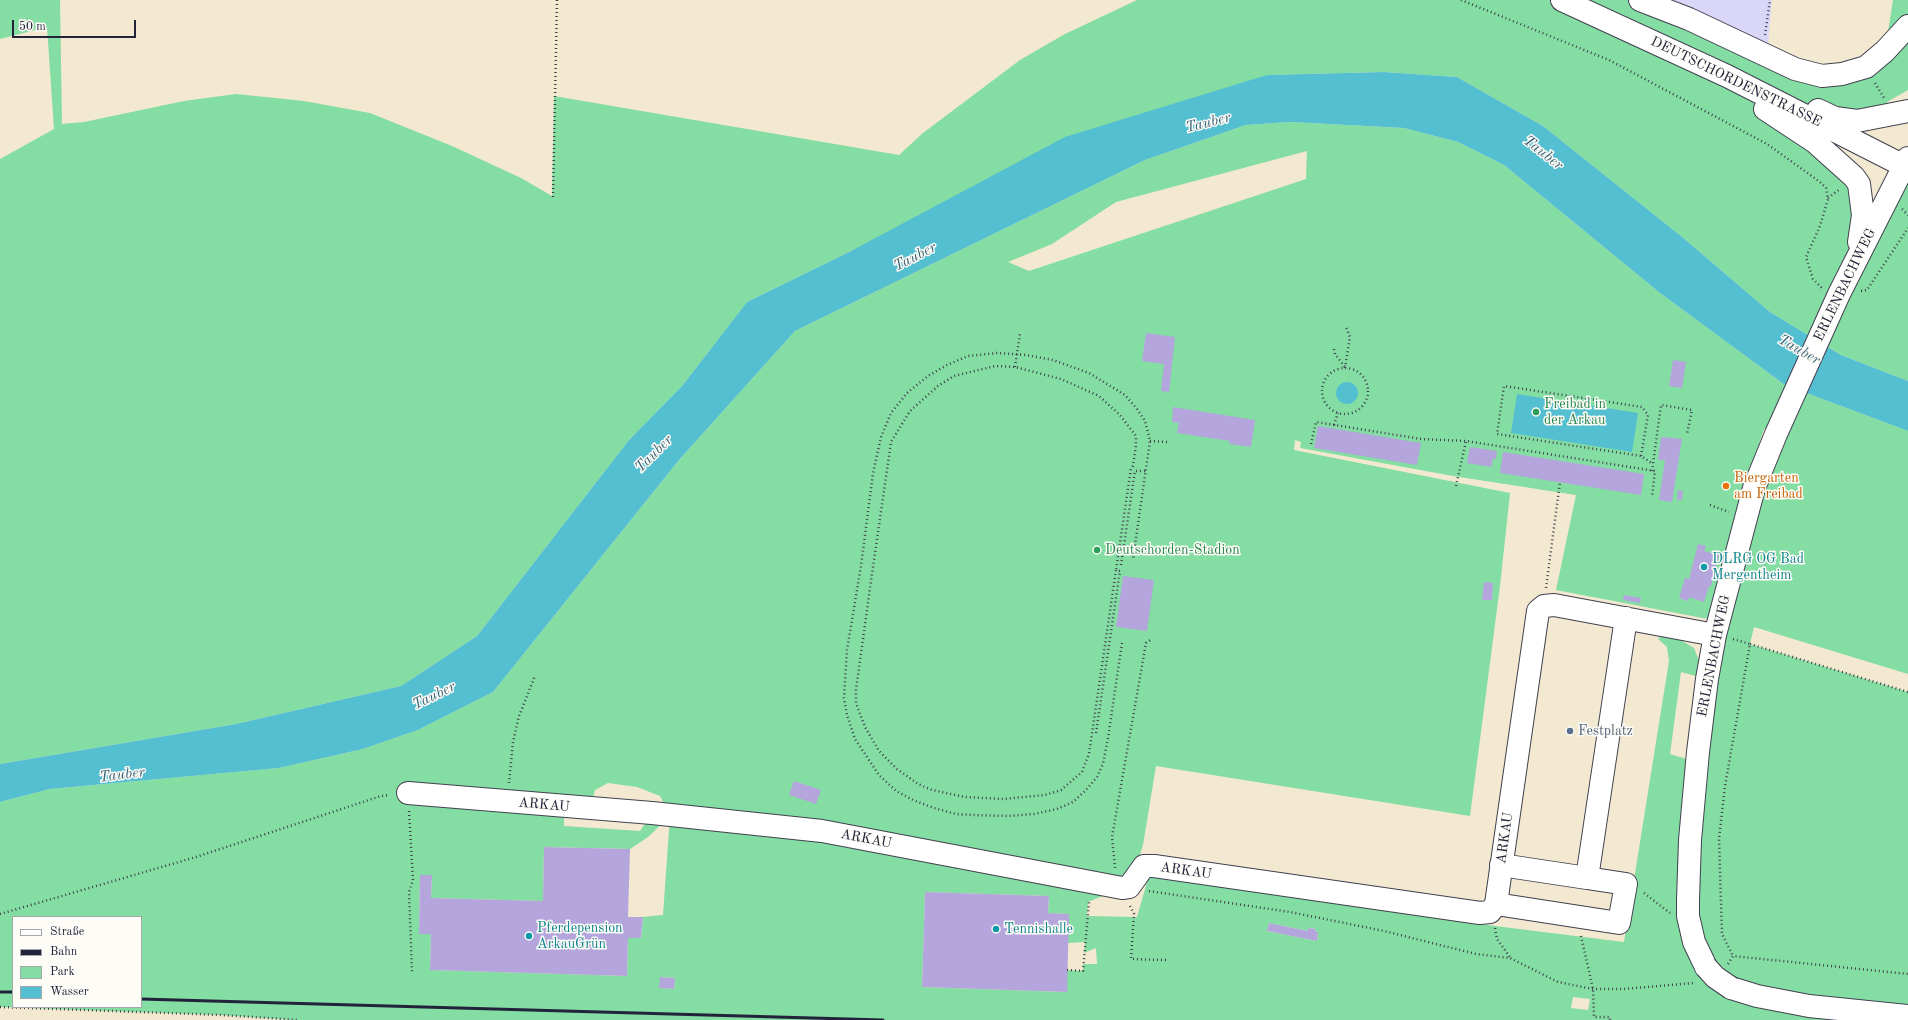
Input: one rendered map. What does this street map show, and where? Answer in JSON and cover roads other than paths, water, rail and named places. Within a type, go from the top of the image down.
[{"type":"street","name":"DEUTSCHORDENSTRASSE","points":[[1562,0],[1727,76],[1907,164]]},
{"type":"street","points":[[1640,0],[1689,19],[1795,69],[1822,76],[1842,74],[1866,67],[1886,51],[1908,26]]},
{"type":"street","points":[[1727,76],[1770,89],[1835,118],[1857,121],[1908,111]]},
{"type":"street","points":[[1727,76],[1766,110],[1815,142],[1854,177],[1859,184],[1863,215],[1856,259]]},
{"type":"street","name":"ERLENBACHWEG","points":[[1907,164],[1856,259],[1835,302],[1790,402],[1754,488],[1715,635],[1707,679],[1698,752],[1690,840],[1688,916],[1702,975],[1715,977],[1731,988],[1757,996],[1809,1006],[1908,1016]]},
{"type":"street","name":"ARKAU","points":[[408,793],[752,823],[822,831],[1122,888],[1129,887],[1144,866],[1154,866],[1480,913],[1490,912],[1496,904],[1535,622],[1538,611],[1544,606],[1554,605],[1626,618]]},
{"type":"street","points":[[1587,878],[1626,618],[1715,635]]},
{"type":"street","points":[[1496,904],[1619,923],[1626,884],[1501,865]]},
{"type":"water","name":"Tauber","points":[[1384,72],[1457,77],[1543,126],[1681,236],[1770,312],[1841,355],[1908,381],[1908,431],[1785,385],[1660,293],[1504,165],[1458,142],[1404,128],[1290,122],[1246,125],[1145,160],[795,331],[679,460],[493,692],[418,730],[363,749],[279,768],[50,789],[0,802],[0,764],[236,724],[401,686],[477,636],[629,440],[682,386],[747,302],[851,251],[1065,137],[1267,75]]},
{"type":"water","points":[[1347,382],[1355,385],[1358,393],[1355,401],[1347,404],[1339,401],[1336,393],[1339,385]]},
{"type":"water","points":[[1517,394],[1638,413],[1632,452],[1511,433]]},
{"type":"railway","points":[[0,992],[12,992]]},
{"type":"railway","points":[[142,999],[883,1020]]},
{"type":"place","name":"Freibad in der Arkau","points":[[1536,412]]},
{"type":"place","name":"Biergarten am Freibad","points":[[1726,486]]},
{"type":"place","name":"Deutschorden-Stadion","points":[[1097,550]]},
{"type":"place","name":"DLRG OG Bad Mergentheim","points":[[1704,567]]},
{"type":"place","name":"Festplatz","points":[[1570,731]]},
{"type":"place","name":"Tennishalle","points":[[996,929]]},
{"type":"place","name":"Pferdepension ArkauGrün","points":[[529,936]]}]
